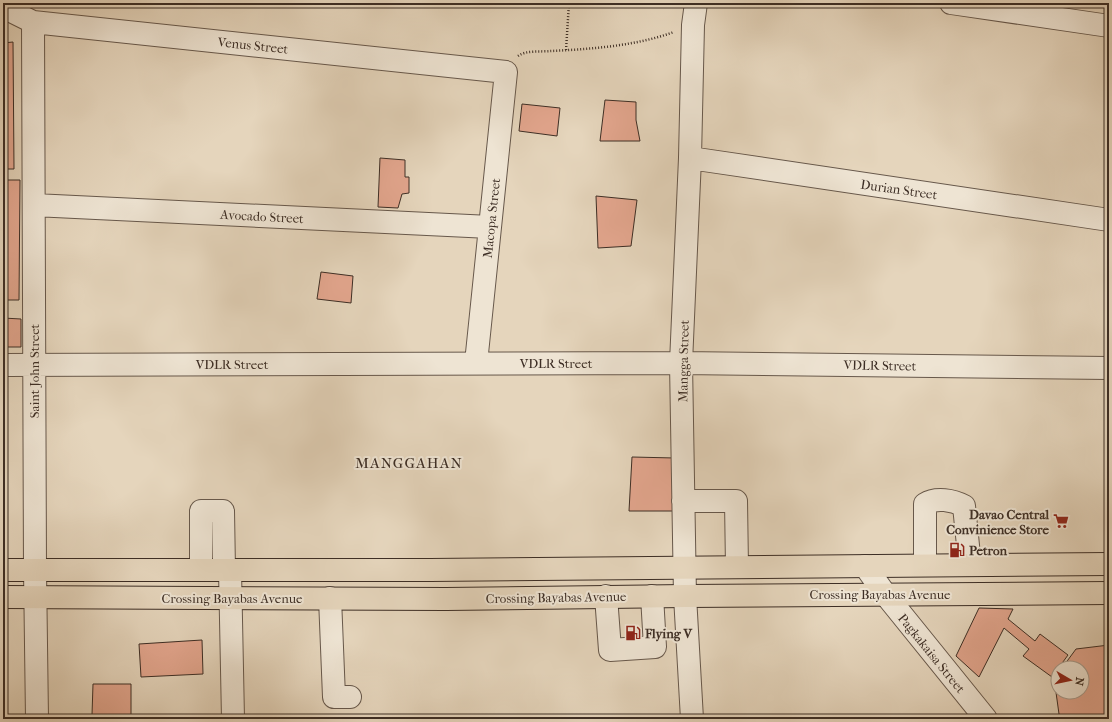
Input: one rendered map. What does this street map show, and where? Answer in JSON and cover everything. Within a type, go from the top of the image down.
[{"type":"main road","points":[[3,570],[430,570],[1109,564]]},
{"type":"main road","name":"Crossing Bayabas Avenue","points":[[3,597],[446,599],[606,596],[1109,593]]},
{"type":"street","name":"Mangga Street","points":[[692,719],[684,596],[681,363],[690,158],[693,25],[696,3]]},
{"type":"street","points":[[951,3],[1081,12],[1109,26]]},
{"type":"street","name":"Venus Street","points":[[3,7],[33,22],[506,72]]},
{"type":"street","name":"Saint John Street","points":[[33,22],[35,597],[37,719]]},
{"type":"street","name":"Macopa Street","points":[[476,363],[506,72]]},
{"type":"street","name":"Durian Street","points":[[690,158],[1109,220]]},
{"type":"street","name":"Avocado Street","points":[[34,205],[490,227]]},
{"type":"street","name":"VDLR Street","points":[[3,365],[681,363],[1109,368]]},
{"type":"street","points":[[683,501],[736,500],[737,567]]},
{"type":"street","points":[[925,566],[925,504],[931,500],[957,502],[964,506],[970,565]]},
{"type":"street","points":[[201,570],[201,511],[224,511],[227,570],[231,598],[232,719]]},
{"type":"street","name":"Pagkakaisa Street","points":[[865,566],[885,594],[986,719]]},
{"type":"street","points":[[606,596],[610,650],[654,647],[652,596]]},
{"type":"street","points":[[330,598],[334,697],[350,696]]},
{"type":"path","points":[[566,50],[569,3]]},
{"type":"path","points":[[506,72],[512,62],[520,54],[652,40],[693,25]]},
{"type":"building","points":[[13,42],[14,169],[3,169],[3,43]]},
{"type":"building","points":[[605,100],[636,102],[636,120],[640,141],[600,141]]},
{"type":"building","points":[[522,104],[560,108],[557,136],[519,131]]},
{"type":"building","points":[[380,158],[405,160],[405,177],[409,177],[409,193],[402,194],[398,208],[378,207]]},
{"type":"building","points":[[3,180],[20,180],[19,300],[3,300]]},
{"type":"building","points":[[596,196],[637,200],[631,246],[598,248]]},
{"type":"building","points":[[321,272],[353,276],[351,303],[317,299]]},
{"type":"building","points":[[3,318],[21,319],[21,347],[3,347]]},
{"type":"building","points":[[632,457],[675,458],[674,511],[629,511]]},
{"type":"building","points":[[979,608],[1013,609],[1008,619],[1035,641],[1040,634],[1068,655],[1064,660],[1050,660],[1050,676],[1023,656],[1029,649],[1004,628],[979,677],[956,656]]},
{"type":"building","points":[[202,640],[203,674],[141,677],[139,644]]},
{"type":"building","points":[[1109,645],[1109,719],[1065,719],[1059,714],[1057,700],[1090,700],[1090,660],[1068,660],[1076,649]]},
{"type":"building","points":[[93,684],[131,684],[131,715],[92,715]]},
{"type":"place","name":"Davao Central Convinience Store","points":[[1061,521]]},
{"type":"place","name":"Petron","points":[[957,550]]},
{"type":"place","name":"Flying V","points":[[633,633]]},
{"type":"district","name":"MANGGAHAN","points":[[409,463]]}]
